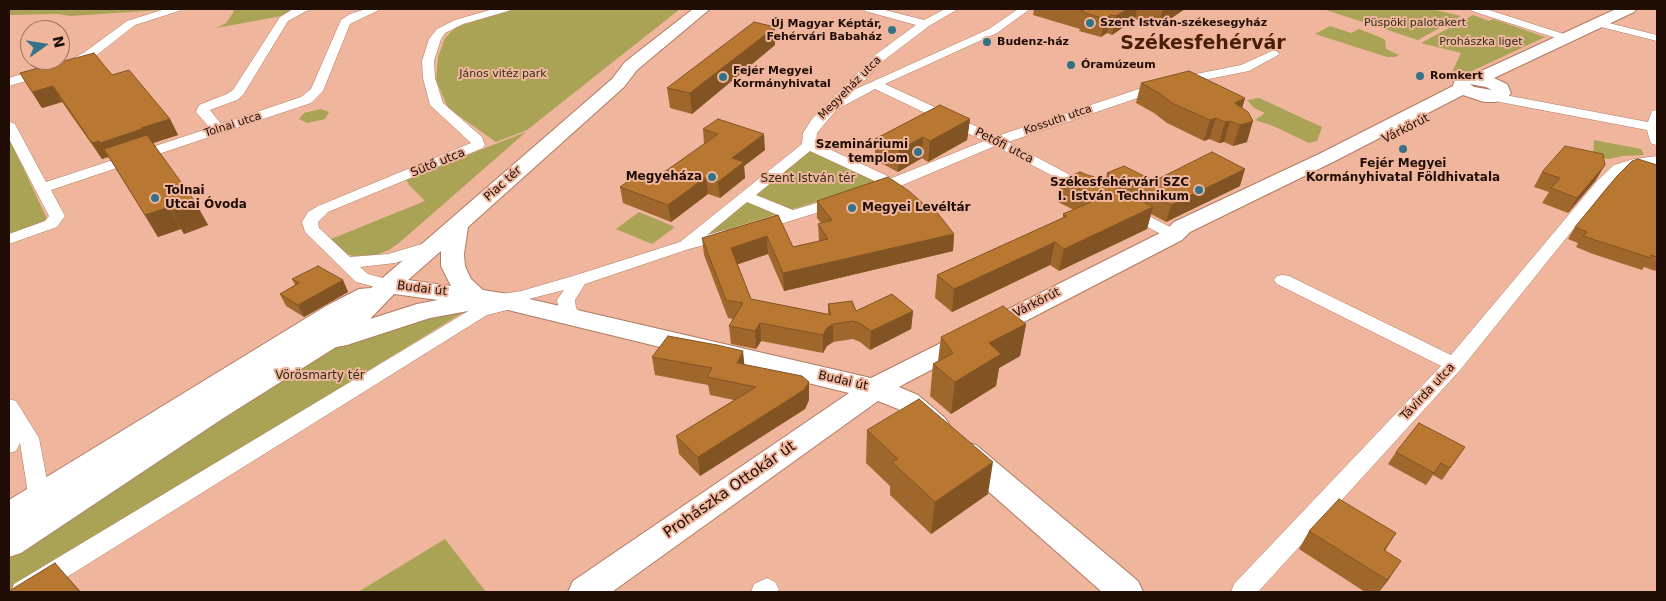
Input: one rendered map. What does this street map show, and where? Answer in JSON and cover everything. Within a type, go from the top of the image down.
[{"type":"street","points":[[9,82],[78,61],[89,55],[131,23],[175,9]]},
{"type":"street","points":[[219,130],[203,112],[204,108],[232,97],[238,92],[287,15],[306,9]]},
{"type":"street","name":"Tolnai utca","points":[[43,188],[294,105],[312,96],[317,91],[345,22],[354,16],[376,9]]},
{"type":"street","name":"Sütő utca","points":[[388,285],[362,278],[311,229],[310,222],[314,215],[323,208],[478,145],[477,140],[437,105],[429,78],[428,61],[435,40],[441,31],[459,22],[504,9]]},
{"type":"street","points":[[869,9],[925,24]]},
{"type":"street","name":"Megyeház utca","points":[[809,145],[810,133],[817,122],[879,58],[925,24],[953,9]]},
{"type":"street","points":[[832,107],[875,84],[993,31],[1025,9]]},
{"type":"street","points":[[1476,9],[1566,38]]},
{"type":"street","name":"Várkörút","points":[[1483,88],[1496,78],[1628,9]]},
{"type":"street","name":"Várkörút","points":[[875,389],[920,362],[1174,235],[1192,233],[1412,127],[1483,88],[1566,38],[1635,9]]},
{"type":"street","name":"Piac tér","points":[[388,285],[618,83],[648,68],[709,11]]},
{"type":"street","points":[[1600,24],[1657,38]]},
{"type":"street","name":"Kossuth utca","points":[[893,184],[996,141],[1169,81],[1245,68],[1274,54]]},
{"type":"street","name":"Petőfi utca","points":[[875,84],[996,141],[1102,197]]},
{"type":"street","points":[[1483,88],[1656,121],[1657,141]]},
{"type":"street","points":[[9,126],[57,216],[51,224],[9,239]]},
{"type":"street","points":[[683,246],[809,145],[893,184]]},
{"type":"street","name":"Távirda utca","points":[[1243,592],[1454,364],[1603,182],[1619,168],[1634,163],[1657,160]]},
{"type":"street","points":[[23,592],[481,311],[497,306],[496,300],[522,296],[580,280],[683,246],[794,216],[893,184]]},
{"type":"street","points":[[745,196],[794,216]]},
{"type":"street","points":[[1119,206],[1174,235]]},
{"type":"street","name":"Budai út","points":[[457,225],[452,254],[453,266],[461,283],[496,300]]},
{"type":"street","points":[[345,263],[389,259],[433,246]]},
{"type":"street","points":[[575,317],[568,310],[566,300],[580,280]]},
{"type":"street","points":[[1283,280],[1454,364]]},
{"type":"street","points":[[23,509],[212,412],[322,344],[354,321],[388,285]]},
{"type":"street","points":[[23,509],[335,312],[388,285]]},
{"type":"street","name":"Budai út","points":[[388,285],[496,300],[575,317],[679,344],[875,389],[908,402],[1126,592]]},
{"type":"street","name":"Budai út","points":[[388,285],[401,305],[410,309],[426,310]]},
{"type":"street","name":"Budai út","points":[[322,344],[426,310],[496,300]]},
{"type":"street","name":"Prohászka Ottokár út","points":[[585,592],[875,389]]},
{"type":"street","points":[[9,543],[23,509],[29,438],[11,411]]},
{"type":"street","points":[[9,445],[11,411]]},
{"type":"green space","points":[[10,9],[175,9],[71,16],[57,14],[9,15]]},
{"type":"green space","points":[[230,9],[305,9],[287,15],[216,28],[226,23],[234,10]]},
{"type":"green space","name":"János vitéz park","points":[[515,9],[680,9],[527,130],[496,142],[448,108],[436,80],[438,57],[445,38],[456,27]]},
{"type":"green space","name":"Püspöki palotakert","points":[[1323,9],[1431,9],[1461,16],[1418,40]]},
{"type":"green space","name":"Prohászka liget","points":[[1473,15],[1489,21],[1493,19],[1545,37],[1470,72],[1458,74],[1452,72],[1461,53],[1421,43]]},
{"type":"green space","points":[[1330,26],[1351,33],[1359,29],[1382,38],[1385,40],[1386,49],[1399,55],[1387,57],[1315,34]]},
{"type":"green space","points":[[1259,98],[1322,127],[1317,141],[1309,143],[1273,126],[1255,120],[1265,113],[1254,108],[1247,100]]},
{"type":"green space","points":[[321,109],[329,112],[325,119],[307,123],[299,119],[304,113]]},
{"type":"green space","points":[[526,132],[389,250],[376,255],[354,256],[345,254],[331,239],[425,201],[409,185],[406,179]]},
{"type":"green space","points":[[9,138],[48,221],[9,235]]},
{"type":"green space","points":[[1594,140],[1641,149],[1644,155],[1609,159],[1593,156]]},
{"type":"green space","name":"Szent István tér","points":[[806,147],[880,182],[703,237]]},
{"type":"green space","points":[[639,212],[675,227],[652,244],[616,229]]},
{"type":"green space","name":"Vörösmarty tér","points":[[462,310],[462,313],[9,590],[9,554],[309,358],[331,347],[414,319]]},
{"type":"green space","points":[[445,539],[486,592],[358,592]]},
{"type":"building","points":[[1077,9],[1127,9],[1116,16],[1111,15],[1105,19]]},
{"type":"building","points":[[754,22],[775,27],[690,93],[667,88]]},
{"type":"building","points":[[94,53],[112,75],[129,70],[170,119],[100,143],[99,141],[92,143],[53,86],[32,92],[20,73],[31,70],[70,70],[70,59]]},
{"type":"building","points":[[1189,71],[1245,98],[1235,103],[1248,112],[1253,121],[1240,125],[1216,118],[1210,120],[1172,103],[1141,83]]},
{"type":"building","points":[[940,105],[970,119],[930,141],[923,137],[899,150],[875,139]]},
{"type":"building","points":[[718,119],[764,134],[732,158],[744,162],[718,182],[706,177],[668,205],[620,187],[637,175],[653,180],[718,134],[703,129]]},
{"type":"building","points":[[147,135],[196,203],[172,211],[169,207],[145,215],[104,149]]},
{"type":"building","points":[[1565,146],[1603,154],[1605,165],[1577,198],[1551,188],[1560,178],[1542,172]]},
{"type":"building","points":[[1212,152],[1245,169],[1171,205],[1107,173],[1124,166],[1154,181]]},
{"type":"building","points":[[1638,159],[1657,165],[1657,257],[1651,255],[1651,258],[1583,236],[1587,232],[1575,227],[1617,176],[1632,161]]},
{"type":"building","points":[[1080,172],[1092,176],[1153,207],[1064,249],[1055,242],[954,289],[937,275],[1067,216],[1063,214],[1091,202],[1083,198],[1090,194],[1062,180]]},
{"type":"building","points":[[888,177],[909,191],[927,207],[932,206],[954,234],[783,273],[767,236],[731,248],[751,299],[831,315],[828,304],[852,301],[856,311],[892,294],[913,311],[871,331],[853,321],[833,324],[827,328],[823,335],[760,323],[755,331],[729,326],[743,303],[726,300],[702,238],[778,215],[793,247],[828,239],[818,224],[832,220],[817,201]]},
{"type":"building","points":[[318,266],[343,280],[298,305],[280,294],[299,283],[292,279]]},
{"type":"building","points":[[1003,306],[1026,324],[989,343],[1001,354],[955,382],[933,364],[953,353],[941,337]]},
{"type":"building","points":[[668,336],[743,351],[737,363],[802,376],[809,382],[804,390],[698,457],[676,436],[756,387],[707,377],[712,368],[652,357]]},
{"type":"building","points":[[919,399],[993,462],[935,502],[892,462],[898,459],[867,430]]},
{"type":"building","points":[[1419,423],[1465,447],[1450,468],[1441,463],[1434,473],[1396,452]]},
{"type":"building","points":[[1339,499],[1396,533],[1384,550],[1401,561],[1387,580],[1309,531]]},
{"type":"building","points":[[55,563],[80,592],[9,592],[9,591]]},
{"type":"place","name":"Szent István-székesegyház","points":[[1090,23]]},
{"type":"place","name":"Új Magyar Képtár, Fehérvári Babaház","points":[[892,30]]},
{"type":"place","name":"Budenz-ház","points":[[987,42]]},
{"type":"place","name":"Óramúzeum","points":[[1071,65]]},
{"type":"place","name":"Romkert","points":[[1420,76]]},
{"type":"place","name":"Fejér Megyei Kormányhivatal","points":[[723,77]]},
{"type":"place","name":"Fejér Megyei Kormányhivatal Földhivatala","points":[[1403,149]]},
{"type":"place","name":"Szemináriumi templom","points":[[918,152]]},
{"type":"place","name":"Megyeháza","points":[[712,177]]},
{"type":"place","name":"Székesfehérvári SZC I. István Technikum","points":[[1199,190]]},
{"type":"place","name":"Tolnai Utcai Óvoda","points":[[155,198]]},
{"type":"place","name":"Megyei Levéltár","points":[[852,208]]},
{"type":"district","name":"Székesfehérvár","points":[[1203,44]]}]
